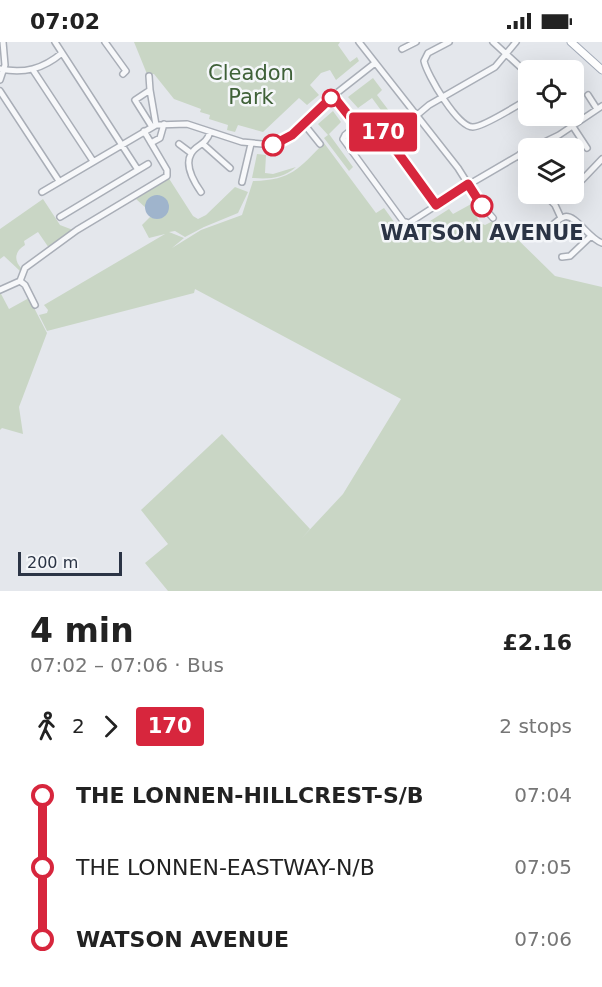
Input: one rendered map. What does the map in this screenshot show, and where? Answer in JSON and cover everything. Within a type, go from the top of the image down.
[{"type":"main road","points":[[571,42],[602,70]]},
{"type":"street","points":[[0,80],[5,65],[3,42]]},
{"type":"street","points":[[54,42],[138,170]]},
{"type":"street","points":[[105,42],[126,71],[123,74]]},
{"type":"street","points":[[360,42],[458,168],[480,203],[493,218]]},
{"type":"street","points":[[402,49],[416,42]]},
{"type":"street","points":[[449,42],[428,53],[424,61],[442,97],[461,122],[471,128],[476,128],[518,105]]},
{"type":"street","points":[[493,42],[518,65]]},
{"type":"street","points":[[416,116],[442,97],[495,67],[516,42]]},
{"type":"street","points":[[2,69],[13,72],[33,70],[62,53]]},
{"type":"street","points":[[42,192],[154,126],[187,124],[251,144],[273,145],[292,135],[333,96],[375,63]]},
{"type":"street","points":[[33,70],[93,161]]},
{"type":"street","points":[[149,76],[154,126]]},
{"type":"street","points":[[150,90],[135,100],[154,126]]},
{"type":"street","points":[[0,91],[59,181]]},
{"type":"street","points":[[584,117],[599,107],[588,95]]},
{"type":"street","points":[[333,96],[357,126]]},
{"type":"street","points":[[436,205],[372,117],[367,117],[343,139],[403,221],[409,223],[468,184],[518,155]]},
{"type":"street","points":[[151,143],[160,138],[164,124]]},
{"type":"street","points":[[304,124],[320,144]]},
{"type":"street","points":[[550,138],[571,126]]},
{"type":"street","points":[[574,126],[587,148]]},
{"type":"street","points":[[0,290],[20,281],[25,268],[77,230],[166,176],[167,170],[144,131]]},
{"type":"street","points":[[201,192],[190,171],[191,153],[207,140],[210,132]]},
{"type":"street","points":[[179,144],[191,153]]},
{"type":"street","points":[[203,144],[230,168]]},
{"type":"street","points":[[243,182],[251,144]]},
{"type":"street","points":[[584,178],[602,159]]},
{"type":"street","points":[[60,217],[148,164]]},
{"type":"street","points":[[554,204],[561,219]]},
{"type":"street","points":[[525,229],[532,228],[541,235],[561,219],[569,216],[590,237],[602,243]]},
{"type":"street","points":[[562,257],[570,256],[590,237]]},
{"type":"street","points":[[20,281],[25,285],[35,304]]},
{"type":"green space","name":"Cleadon Park","points":[[134,42],[340,42],[338,45],[350,62],[357,57],[359,61],[336,80],[330,70],[321,73],[310,85],[319,95],[307,105],[299,98],[263,132],[238,125],[235,132],[227,130],[228,125],[209,119],[210,115],[200,112],[201,109],[174,99],[154,74],[147,74]]},
{"type":"green space","points":[[373,78],[382,90],[377,95],[396,120],[394,122],[398,128],[397,132],[372,98],[358,108],[348,97]]},
{"type":"green space","points":[[333,111],[341,122],[329,134],[353,167],[349,171],[324,138],[328,135],[318,124]]},
{"type":"green space","points":[[324,143],[376,213],[384,208],[405,237],[449,209],[453,214],[473,203],[480,222],[485,225],[493,221],[498,227],[503,225],[555,276],[602,287],[602,591],[168,591],[145,563],[168,544],[141,510],[222,434],[310,529],[301,539],[343,494],[401,399],[195,289],[194,293],[47,331],[39,315],[47,313],[48,310],[44,305],[165,234],[149,238],[142,225],[150,217],[158,219],[162,197],[152,197],[146,204],[146,208],[136,199],[168,177],[193,216],[198,219],[206,215],[235,187],[248,192],[238,213],[185,237],[175,231],[169,232],[184,238],[172,248],[201,230],[242,215],[253,181],[286,175],[300,166]]},
{"type":"green space","points":[[257,154],[266,155],[265,173],[273,174],[296,167],[286,174],[275,177],[252,178]]},
{"type":"green space","points":[[43,199],[60,225],[73,230],[49,248],[38,232],[24,241],[25,245],[16,256],[22,269],[20,271],[4,256],[0,259],[0,229]]},
{"type":"green space","points":[[0,292],[9,309],[29,298],[47,333],[19,407],[23,434],[2,428],[0,430]]},
{"type":"water","points":[[157,195],[165,199],[169,207],[165,215],[157,219],[149,215],[145,207],[149,199]]},
{"type":"bus line","name":"170","points":[[273,145],[292,135],[333,96],[357,126],[367,117],[372,117],[436,205],[468,184],[482,206]]},
{"type":"place","name":"WATSON AVENUE","points":[[482,206]]}]
